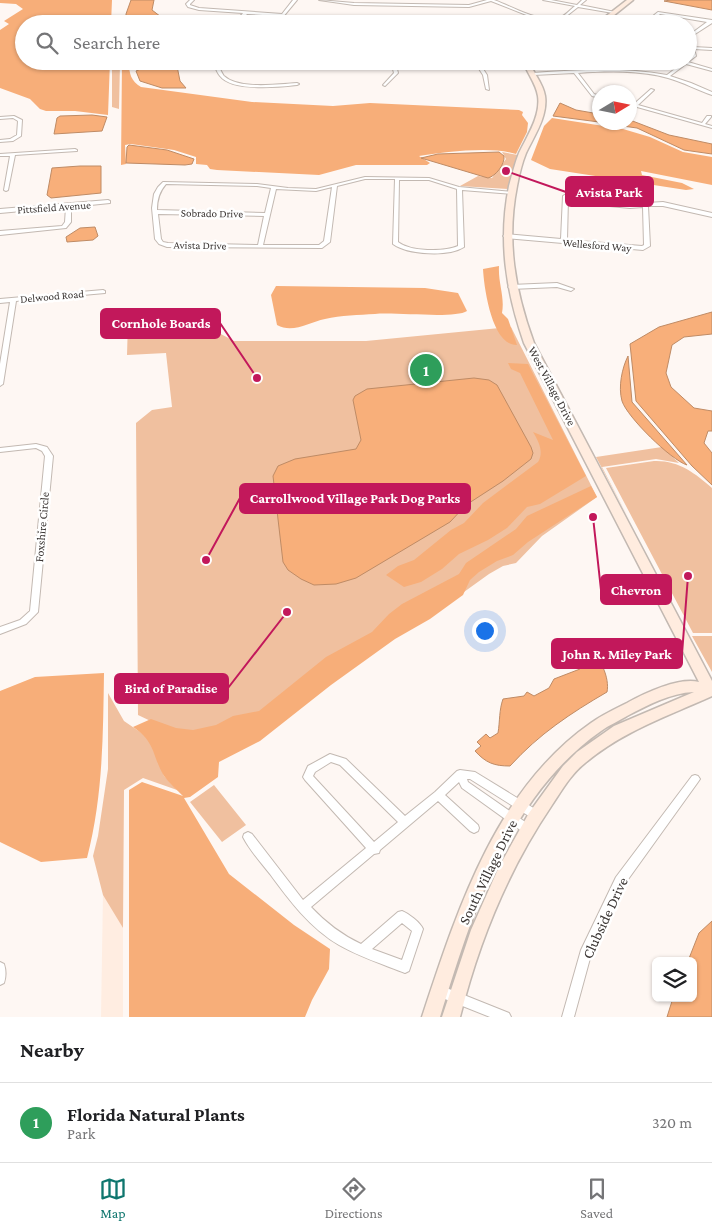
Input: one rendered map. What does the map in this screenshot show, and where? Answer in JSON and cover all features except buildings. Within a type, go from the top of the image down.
[{"type":"street","points":[[192,0],[188,4],[193,8],[282,15],[295,0]]},
{"type":"street","points":[[321,0],[469,6],[491,0],[512,6],[528,15]]},
{"type":"street","points":[[408,0],[408,5]]},
{"type":"street","points":[[544,0],[613,12]]},
{"type":"street","points":[[565,15],[584,0]]},
{"type":"street","points":[[609,15],[630,0]]},
{"type":"street","points":[[697,20],[711,22]]},
{"type":"street","points":[[697,31],[711,22]]},
{"type":"street","points":[[697,48],[712,49]]},
{"type":"street","points":[[697,66],[712,70]]},
{"type":"street","points":[[219,70],[223,78],[255,86],[297,84]]},
{"type":"street","points":[[385,85],[396,73],[395,70]]},
{"type":"street","points":[[482,70],[488,88]]},
{"type":"street","name":"West Village Drive","points":[[531,70],[540,86],[540,111],[520,161],[513,192],[506,236],[511,288],[529,342],[711,690]]},
{"type":"street","points":[[533,74],[631,70],[670,75],[691,82],[712,94]]},
{"type":"street","points":[[670,75],[677,70]]},
{"type":"street","points":[[575,72],[592,94]]},
{"type":"street","points":[[637,103],[652,90]]},
{"type":"street","points":[[637,106],[712,127]]},
{"type":"street","points":[[0,118],[14,117],[20,120],[19,136],[11,140],[0,141]]},
{"type":"street","points":[[702,125],[709,117]]},
{"type":"street","points":[[0,155],[75,150]]},
{"type":"street","points":[[6,190],[13,154]]},
{"type":"street","name":"Avista Drive","points":[[335,186],[327,242],[314,248],[166,245],[158,239],[157,212],[154,198],[158,188],[165,184],[257,185],[316,190],[365,178],[397,178],[429,179],[459,188],[513,192]]},
{"type":"street","points":[[397,178],[395,243],[404,250],[449,251],[461,247],[459,188]]},
{"type":"street","points":[[260,246],[274,187]]},
{"type":"street","points":[[564,242],[566,196],[574,196],[580,201],[588,202],[662,204],[712,216]]},
{"type":"street","name":"Pittsfield Avenue","points":[[0,211],[108,202]]},
{"type":"street","points":[[0,234],[64,227],[68,222],[69,205]]},
{"type":"street","name":"Wellesford Way","points":[[506,236],[643,248],[647,246],[646,205]]},
{"type":"street","name":"Sobrado Drive","points":[[157,212],[268,215]]},
{"type":"street","points":[[511,288],[557,286],[571,289]]},
{"type":"street","name":"Delwood Road","points":[[0,301],[103,292]]},
{"type":"street","points":[[0,384],[13,300]]},
{"type":"street","name":"Foxshire Circle","points":[[0,450],[36,446],[45,449],[48,456],[34,612],[23,622],[0,632]]},
{"type":"street","name":"South Village Drive","points":[[431,1017],[465,914],[516,813],[563,754],[610,718],[654,697],[694,686],[711,690]]},
{"type":"street","name":"South Village Drive","points":[[451,1017],[481,927],[513,854],[532,822],[574,764],[607,738],[632,722],[692,701],[711,690]]},
{"type":"street","points":[[374,850],[308,777],[311,769],[330,758],[343,762],[405,822]]},
{"type":"street","points":[[460,774],[465,786],[532,822]]},
{"type":"street","points":[[304,906],[374,850],[460,774],[472,774],[516,813],[532,822]]},
{"type":"street","name":"Clubside Drive","points":[[568,1017],[587,950],[620,882],[695,778]]},
{"type":"street","points":[[438,795],[474,828]]},
{"type":"street","points":[[248,837],[321,925],[340,939],[362,951],[405,967],[418,929],[402,916],[362,951]]},
{"type":"street","points":[[0,968],[0,979]]},
{"type":"street","points":[[439,991],[506,1017]]},
{"type":"shaded area","points":[[0,0],[112,0],[111,15],[15,15],[15,70],[110,70],[108,115],[75,111],[46,111],[40,109],[30,99],[0,88],[0,30],[9,24],[4,21],[23,9],[16,4],[0,3]]},
{"type":"shaded area","points":[[131,0],[154,0],[152,10],[158,15],[126,15]]},
{"type":"shaded area","points":[[712,0],[712,10],[664,1]]},
{"type":"shaded area","points":[[112,70],[120,70],[119,109],[112,107]]},
{"type":"shaded area","points":[[122,70],[129,70],[131,77],[141,87],[252,102],[333,106],[370,103],[519,110],[523,112],[522,115],[528,123],[527,132],[516,154],[494,150],[468,150],[419,156],[430,163],[427,165],[356,165],[319,175],[217,170],[210,169],[207,165],[196,164],[196,157],[174,150],[131,144],[125,145],[126,164],[121,165]]},
{"type":"shaded area","points":[[178,70],[180,81],[186,88],[162,88],[140,81],[136,71]]},
{"type":"shaded area","points":[[560,103],[576,110],[592,113],[592,121],[553,116]]},
{"type":"shaded area","points":[[92,115],[107,117],[102,131],[54,134],[57,118],[60,116]]},
{"type":"shaded area","points":[[552,118],[592,124],[592,130],[626,130],[650,137],[683,152],[712,157],[712,185],[641,171],[642,175],[682,183],[694,189],[686,190],[550,169],[531,160],[544,126]]},
{"type":"shaded area","points":[[637,123],[669,135],[712,144],[712,154],[684,150],[637,128]]},
{"type":"shaded area","points":[[129,145],[167,150],[194,159],[192,164],[185,165],[126,163],[127,147]]},
{"type":"shaded area","points":[[499,152],[504,156],[503,163],[497,172],[488,178],[421,158],[438,154]]},
{"type":"shaded area","points":[[502,152],[518,155],[508,189],[460,186],[478,176],[492,178],[506,159]]},
{"type":"shaded area","points":[[101,166],[101,193],[51,198],[47,195],[52,168]]},
{"type":"shaded area","points":[[95,227],[98,236],[93,240],[67,242],[66,237],[80,228]]},
{"type":"shaded area","points":[[499,266],[503,301],[502,313],[508,319],[517,345],[508,343],[501,336],[491,314],[485,289],[483,269]]},
{"type":"shaded area","points":[[276,286],[425,288],[458,293],[467,311],[451,315],[384,314],[344,316],[289,328],[277,325],[271,295]]},
{"type":"shaded area","points":[[712,312],[712,334],[684,337],[672,345],[666,373],[671,387],[694,408],[712,411],[712,431],[708,431],[704,443],[712,453],[712,485],[692,466],[636,401],[630,344],[659,327]]},
{"type":"shaded area","points":[[187,316],[234,341],[366,341],[511,327],[597,497],[542,536],[516,563],[503,566],[489,574],[457,597],[245,724],[180,735],[138,715],[136,423],[152,410],[172,407],[166,353],[127,355],[128,321]]},
{"type":"shaded area","points":[[628,356],[632,402],[687,465],[661,447],[632,417],[622,401],[622,372]]},
{"type":"shaded area","points":[[508,363],[528,364],[586,476],[540,504],[527,507],[507,528],[488,540],[459,554],[442,569],[421,582],[404,587],[386,575],[398,566],[414,560],[451,530],[464,523],[483,503],[538,462],[541,451],[533,432],[553,440],[520,373],[511,369]]},
{"type":"shaded area","points":[[474,378],[489,380],[497,385],[531,447],[533,453],[531,459],[503,481],[466,505],[450,522],[356,578],[336,584],[314,585],[288,570],[283,562],[273,476],[278,466],[295,459],[356,449],[361,440],[353,400],[355,396],[367,389]]},
{"type":"shaded area","points":[[662,447],[679,463],[656,459],[602,467],[630,521],[596,457]]},
{"type":"shaded area","points":[[663,461],[686,468],[712,488],[712,633],[693,633],[606,468]]},
{"type":"shaded area","points":[[591,486],[597,497],[528,542],[513,555],[497,561],[479,572],[470,580],[463,595],[430,619],[395,639],[331,685],[260,741],[219,762],[218,777],[190,797],[184,798],[229,874],[294,925],[330,949],[329,969],[305,1017],[129,1017],[129,790],[142,782],[183,796],[164,776],[146,738],[133,727],[151,719],[176,728],[193,730],[216,725],[233,716],[259,711],[326,657],[372,632],[389,614],[402,604],[459,574],[466,563],[516,529],[527,516]]},
{"type":"shaded area","points":[[692,636],[712,636],[712,672]]},
{"type":"shaded area","points":[[588,648],[596,656],[603,668],[608,686],[607,692],[556,725],[532,744],[510,766],[491,763],[475,751],[481,746],[477,742],[486,734],[490,738],[498,733],[503,699],[524,696],[527,692],[534,696],[549,688],[554,679],[580,669],[584,665],[582,650]]},
{"type":"shaded area","points":[[104,673],[99,789],[87,858],[41,862],[0,842],[0,691],[35,677]]},
{"type":"shaded area","points":[[108,693],[124,721],[143,734],[152,744],[164,776],[177,790],[143,778],[124,790],[123,928],[103,895],[93,856],[98,836],[108,769]]},
{"type":"shaded area","points":[[214,785],[246,825],[222,842],[190,802]]},
{"type":"shaded area","points":[[103,892],[123,928],[123,1017],[101,1017]]},
{"type":"shaded area","points":[[712,921],[712,1017],[667,1017],[672,1002],[697,1002],[697,957],[690,957],[699,933]]},
{"type":"place","name":"Avista Park","points":[[506,171]]},
{"type":"place","name":"Florida Natural Plants","points":[[426,370]]},
{"type":"place","name":"Cornhole Boards","points":[[257,378]]},
{"type":"place","name":"Chevron","points":[[593,517]]},
{"type":"place","name":"Carrollwood Village Park Dog Parks","points":[[206,560]]},
{"type":"place","name":"John R. Miley Park","points":[[688,576]]},
{"type":"place","name":"Bird of Paradise","points":[[287,612]]}]
